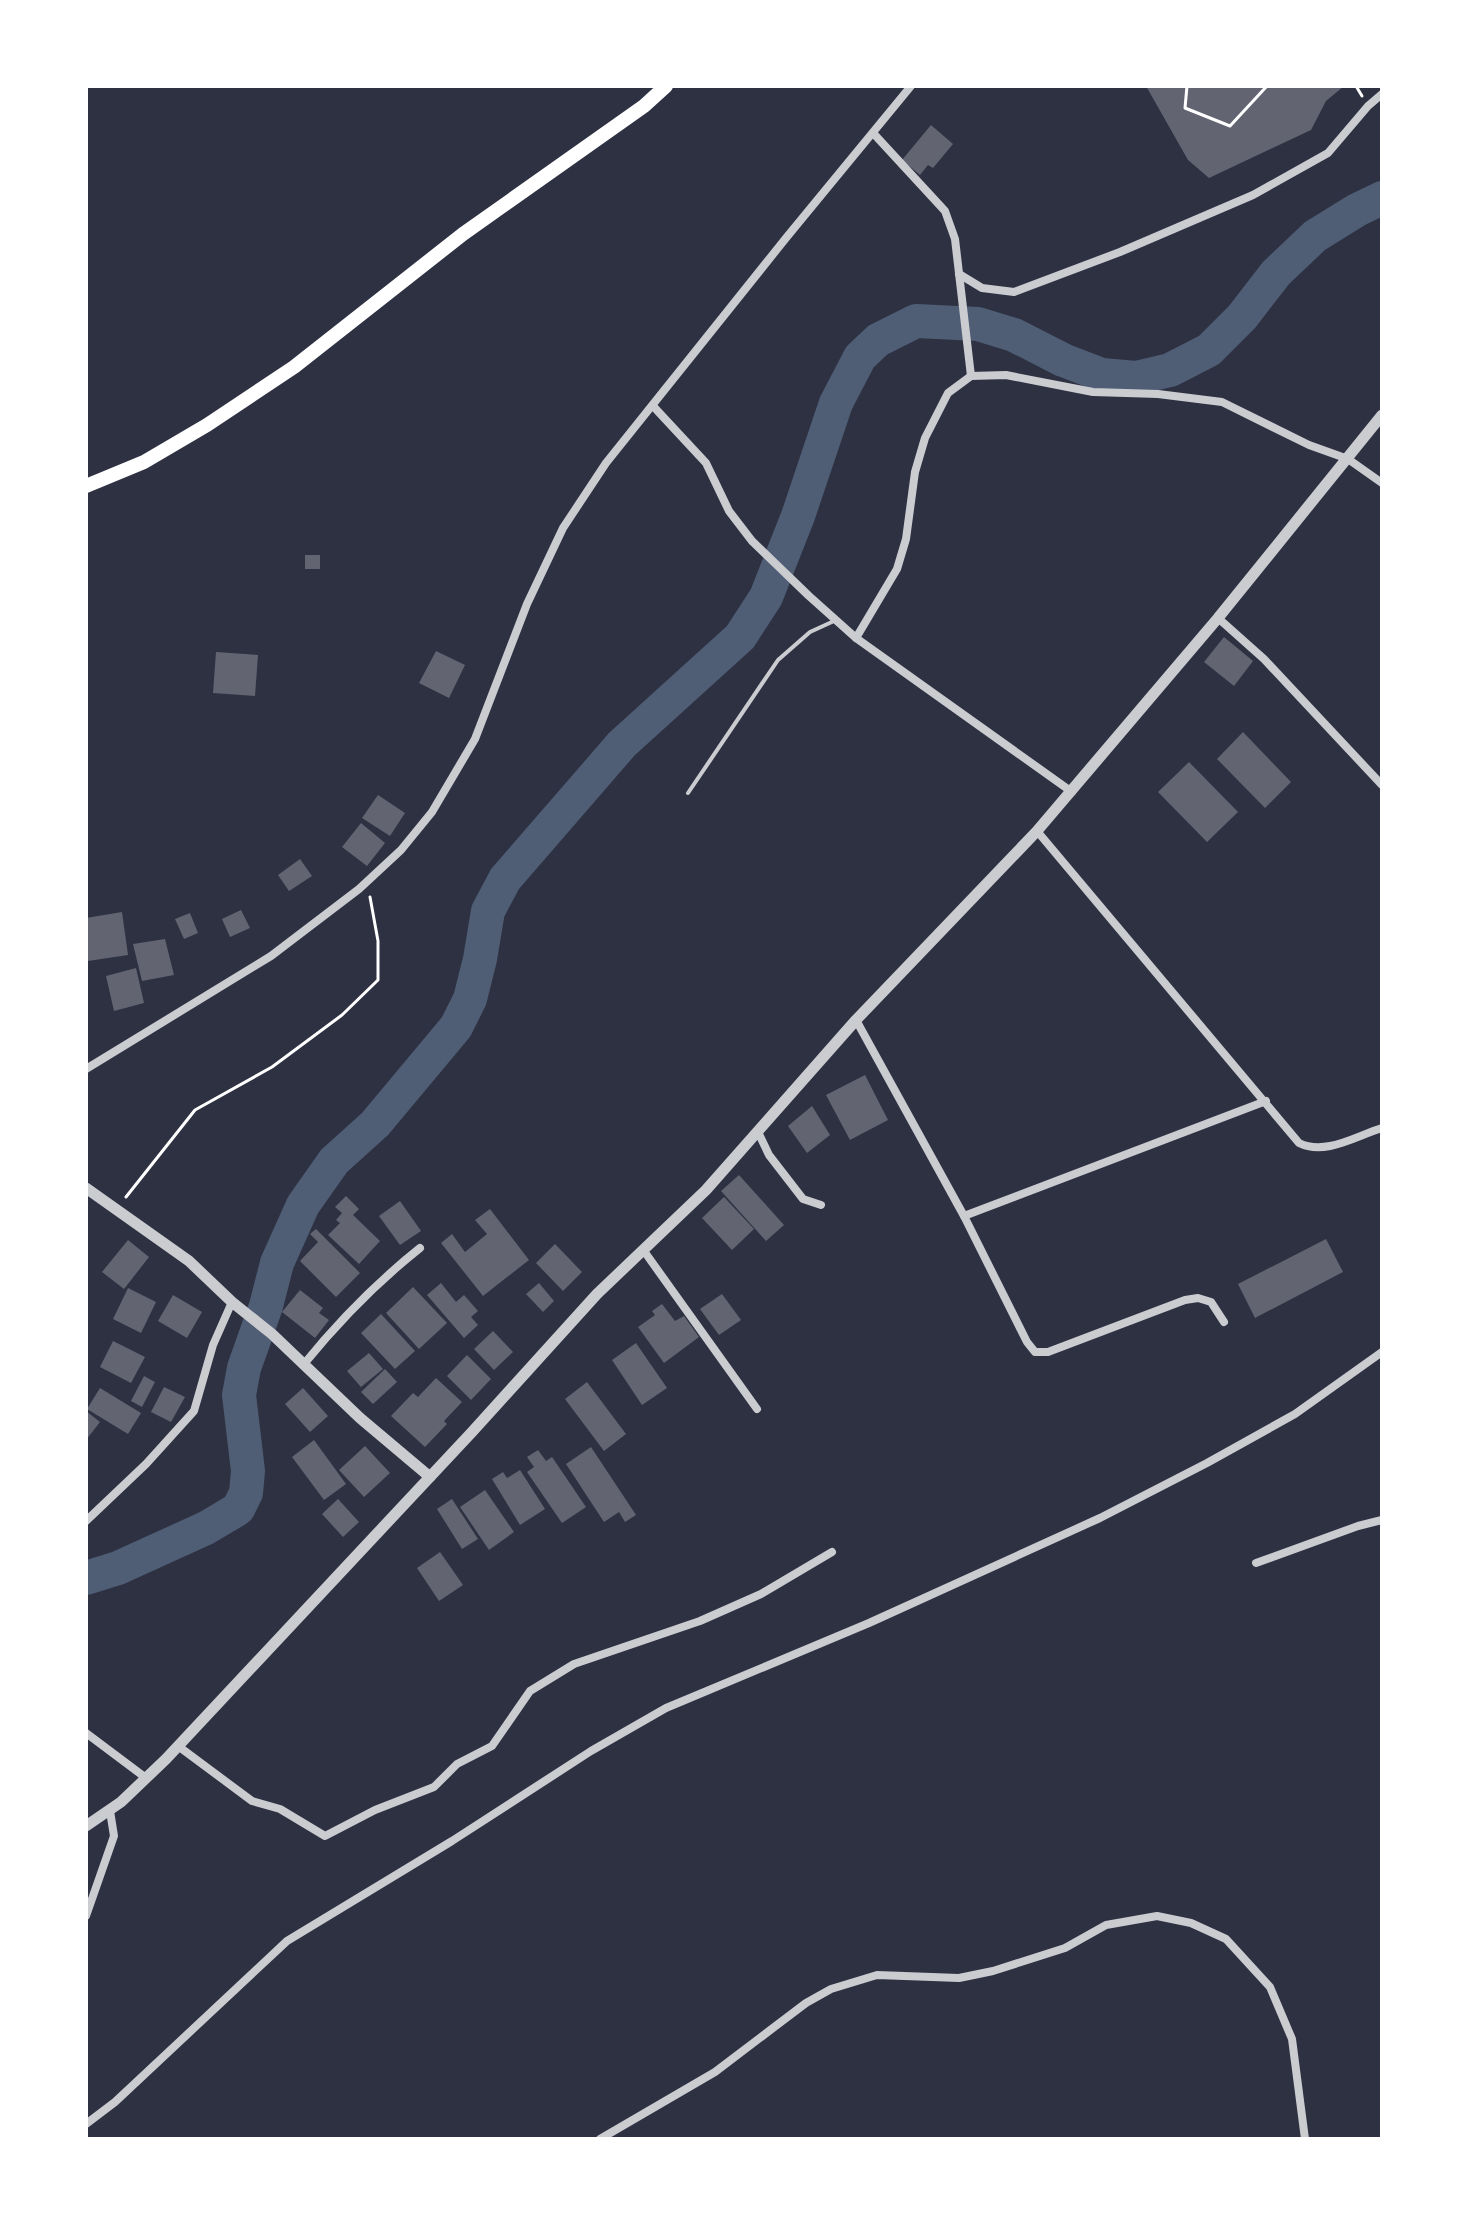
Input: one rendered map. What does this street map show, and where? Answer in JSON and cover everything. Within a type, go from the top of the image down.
[{"type":"main road","points":[[86,486],[144,462],[207,425],[294,367],[463,234],[644,106],[666,86]]},
{"type":"street","points":[[86,1069],[271,956],[359,889],[401,850],[432,812],[475,739],[527,604],[563,528],[606,463],[911,86]]},
{"type":"street","points":[[959,274],[982,288],[1014,292],[1174,229],[1253,195],[1328,153],[1382,94]]},
{"type":"street","points":[[874,134],[945,211],[955,239],[971,376]]},
{"type":"street","points":[[856,638],[897,569],[906,539],[915,472],[925,438],[948,393],[971,376],[1006,375],[1093,392],[1158,394],[1222,402],[1309,445],[1348,459],[1382,483]]},
{"type":"street","points":[[653,406],[706,463],[729,511],[752,541],[809,596],[856,638],[1072,792]]},
{"type":"street","points":[[91,1823],[121,1802],[178,1746],[597,1294],[706,1190],[856,1020],[1037,831],[1218,618],[1382,415]]},
{"type":"street","points":[[1218,618],[1264,659],[1382,785]]},
{"type":"street","points":[[1037,831],[1299,1143],[1310,1149],[1322,1149],[1382,1128]]},
{"type":"street","points":[[856,1020],[1035,1352],[1048,1352],[1185,1300],[1198,1298],[1211,1302],[1224,1322]]},
{"type":"street","points":[[964,1216],[1266,1101]]},
{"type":"street","points":[[758,1132],[769,1155],[803,1199],[821,1205]]},
{"type":"street","points":[[86,1188],[189,1261],[360,1418],[430,1477]]},
{"type":"street","points":[[304,1364],[336,1325],[383,1277],[420,1248]]},
{"type":"street","points":[[644,1251],[757,1409]]},
{"type":"street","points":[[86,1521],[146,1464],[194,1411],[213,1345],[235,1304]]},
{"type":"street","points":[[86,2124],[115,2102],[287,1941],[452,1841],[591,1751],[666,1708],[869,1623],[1100,1518],[1295,1414],[1382,1352]]},
{"type":"street","points":[[1256,1563],[1382,1520]]},
{"type":"street","points":[[178,1746],[252,1801],[280,1809],[325,1836],[375,1810],[434,1787],[457,1764],[492,1746],[530,1691],[574,1664],[700,1621],[761,1594],[832,1552]]},
{"type":"street","points":[[86,1733],[146,1778]]},
{"type":"street","points":[[86,1916],[114,1836],[110,1811]]},
{"type":"street","points":[[600,2139],[705,2079],[806,2003],[831,1989],[877,1975],[959,1978],[993,1971],[1065,1948],[1106,1925],[1157,1916],[1191,1923],[1226,1939],[1270,1987],[1292,2039],[1305,2139]]},
{"type":"lane","points":[[688,793],[778,660],[810,632],[836,620]]},
{"type":"path","points":[[1187,86],[1185,108],[1230,126],[1267,86]]},
{"type":"path","points":[[116,1209],[195,1110],[272,1067],[342,1015],[378,980],[378,941],[371,898],[359,889]]},
{"type":"building","points":[[1146,86],[1344,86],[1326,101],[1311,130],[1209,178],[1188,160]]},
{"type":"building","points":[[931,125],[953,144],[933,168],[928,165],[920,175],[902,160]]},
{"type":"building","points":[[305,555],[320,555],[320,569],[305,569]]},
{"type":"building","points":[[1224,637],[1253,661],[1234,686],[1204,662]]},
{"type":"building","points":[[436,651],[465,665],[449,698],[419,683]]},
{"type":"building","points":[[216,652],[258,655],[255,696],[213,693]]},
{"type":"building","points":[[1243,732],[1291,782],[1265,808],[1217,759]]},
{"type":"building","points":[[1189,762],[1238,812],[1207,842],[1158,792]]},
{"type":"building","points":[[378,795],[405,813],[390,836],[362,818]]},
{"type":"building","points":[[361,823],[385,843],[367,866],[342,847]]},
{"type":"building","points":[[300,859],[312,876],[289,891],[278,875]]},
{"type":"building","points":[[241,910],[250,928],[230,937],[222,919]]},
{"type":"building","points":[[122,912],[128,955],[88,961],[86,918]]},
{"type":"building","points":[[190,913],[198,933],[184,939],[175,919]]},
{"type":"building","points":[[165,939],[174,975],[142,981],[133,944]]},
{"type":"building","points":[[136,968],[144,1003],[114,1011],[106,976]]},
{"type":"building","points":[[865,1075],[888,1120],[850,1140],[826,1095]]},
{"type":"building","points":[[812,1106],[830,1135],[807,1153],[788,1126]]},
{"type":"building","points":[[739,1175],[784,1225],[766,1241],[721,1191]]},
{"type":"building","points":[[346,1196],[359,1209],[353,1215],[380,1241],[359,1264],[328,1235],[340,1223],[336,1220],[342,1213],[335,1207]]},
{"type":"building","points":[[724,1197],[754,1229],[732,1250],[702,1218]]},
{"type":"building","points":[[400,1201],[421,1231],[400,1245],[379,1216]]},
{"type":"building","points":[[490,1209],[529,1260],[483,1296],[441,1243],[452,1234],[465,1252],[487,1234],[475,1220]]},
{"type":"building","points":[[316,1229],[360,1273],[336,1297],[300,1261],[318,1242],[310,1234]]},
{"type":"building","points":[[1326,1239],[1343,1272],[1255,1318],[1238,1284]]},
{"type":"building","points":[[128,1240],[149,1257],[124,1289],[102,1272]]},
{"type":"building","points":[[555,1244],[582,1272],[563,1291],[536,1263]]},
{"type":"building","points":[[441,1283],[456,1302],[464,1295],[478,1311],[471,1317],[478,1325],[464,1338],[427,1295]]},
{"type":"building","points":[[539,1283],[554,1301],[543,1312],[526,1294]]},
{"type":"building","points":[[413,1287],[447,1323],[419,1349],[386,1313]]},
{"type":"building","points":[[128,1288],[156,1302],[141,1333],[113,1319]]},
{"type":"building","points":[[300,1290],[323,1308],[319,1313],[329,1320],[315,1338],[282,1312]]},
{"type":"building","points":[[722,1294],[741,1320],[719,1335],[700,1309]]},
{"type":"building","points":[[173,1295],[202,1312],[187,1338],[158,1321]]},
{"type":"building","points":[[662,1304],[675,1321],[684,1316],[699,1337],[664,1363],[638,1327],[655,1315],[652,1311]]},
{"type":"building","points":[[381,1314],[415,1351],[395,1369],[361,1333]]},
{"type":"building","points":[[493,1331],[513,1352],[494,1370],[474,1349]]},
{"type":"building","points":[[113,1341],[145,1357],[131,1383],[100,1367]]},
{"type":"building","points":[[636,1343],[667,1388],[642,1405],[612,1360]]},
{"type":"building","points":[[369,1353],[383,1369],[361,1387],[347,1371]]},
{"type":"building","points":[[467,1355],[491,1379],[471,1400],[447,1376]]},
{"type":"building","points":[[385,1369],[397,1382],[373,1404],[361,1392]]},
{"type":"building","points":[[144,1376],[155,1382],[142,1407],[131,1401]]},
{"type":"building","points":[[436,1378],[462,1402],[425,1447],[391,1416],[413,1393],[418,1397]]},
{"type":"building","points":[[587,1382],[626,1434],[604,1451],[565,1399]]},
{"type":"building","points":[[164,1387],[185,1397],[171,1422],[151,1412]]},
{"type":"building","points":[[100,1388],[141,1413],[128,1434],[87,1409]]},
{"type":"building","points":[[303,1388],[328,1416],[310,1432],[285,1404]]},
{"type":"building","points":[[86,1411],[100,1422],[86,1440]]},
{"type":"building","points":[[314,1440],[346,1484],[324,1500],[292,1457]]},
{"type":"building","points":[[365,1446],[390,1473],[364,1497],[339,1470]]},
{"type":"building","points":[[591,1447],[636,1515],[625,1522],[619,1512],[604,1522],[566,1464]]},
{"type":"building","points":[[538,1450],[546,1461],[552,1457],[586,1507],[562,1523],[527,1472],[534,1467],[527,1457]]},
{"type":"building","points":[[520,1470],[545,1509],[520,1525],[492,1479],[503,1472],[507,1478]]},
{"type":"building","points":[[485,1490],[514,1532],[489,1550],[460,1507]]},
{"type":"building","points":[[338,1499],[359,1522],[343,1537],[322,1514]]},
{"type":"building","points":[[452,1499],[478,1539],[462,1549],[437,1509]]},
{"type":"building","points":[[440,1552],[463,1585],[439,1601],[417,1568]]},
{"type":"waterway","points":[[86,1578],[118,1568],[206,1528],[238,1509],[246,1493],[248,1471],[239,1395],[244,1368],[277,1263],[303,1205],[334,1161],[375,1124],[456,1027],[470,999],[488,911],[505,879],[622,744],[740,637],[766,597],[798,516],[836,403],[860,357],[878,340],[916,321],[978,324],[1014,335],[1063,360],[1102,375],[1136,378],[1170,370],[1209,350],[1242,317],[1276,273],[1315,236],[1382,198]]}]
